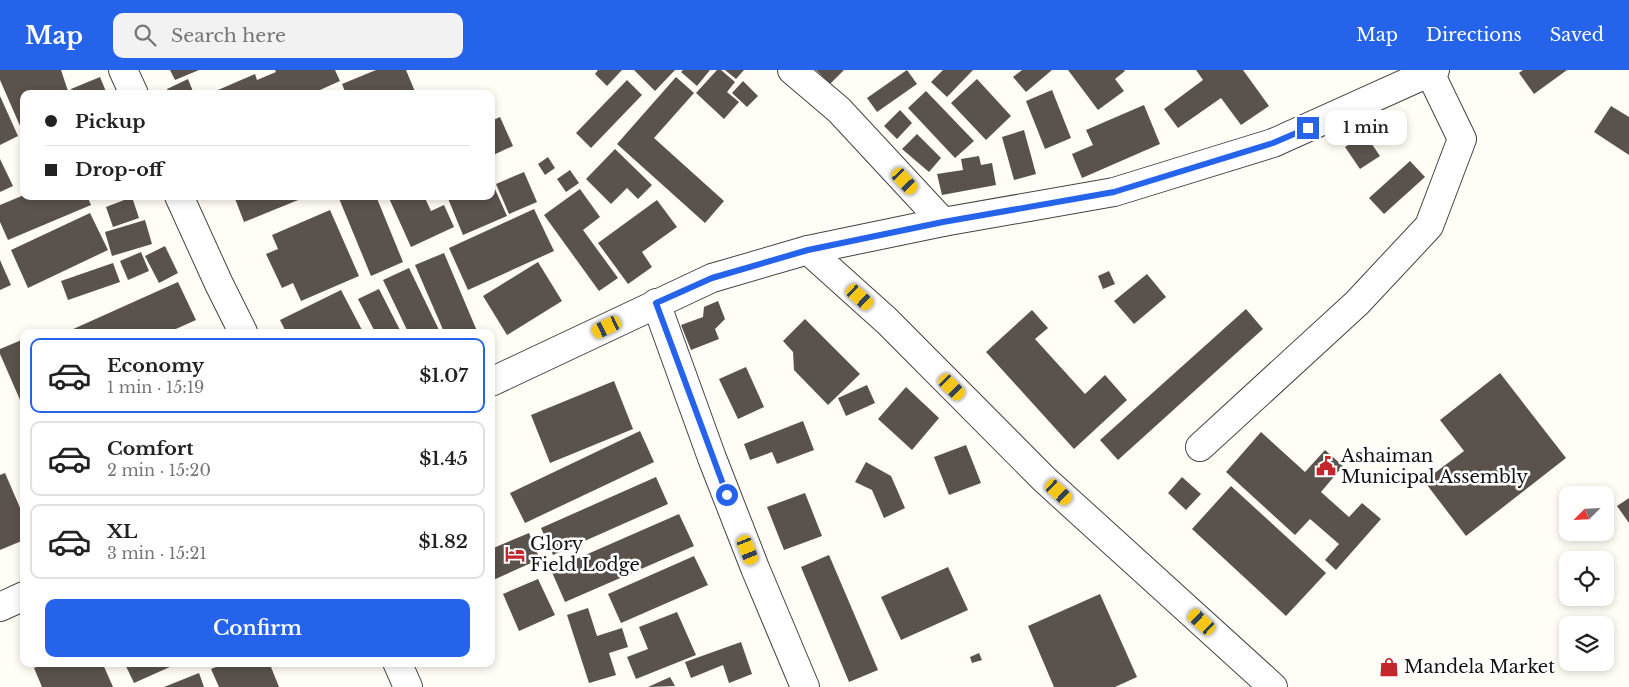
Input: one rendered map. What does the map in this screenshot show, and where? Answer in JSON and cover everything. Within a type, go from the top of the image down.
[{"type":"street","points":[[123,70],[132,90]]},
{"type":"street","points":[[792,70],[839,110],[943,222]]},
{"type":"street","points":[[495,380],[712,278],[808,250],[943,222],[1114,192],[1263,146],[1432,72],[1462,139],[1429,226],[1357,303],[1200,447]]},
{"type":"street","points":[[181,200],[218,284],[241,329]]},
{"type":"street","points":[[808,250],[887,321],[1044,480],[1273,687]]},
{"type":"street","points":[[656,303],[719,476],[806,687]]},
{"type":"street","points":[[0,608],[20,598]]},
{"type":"street","points":[[399,667],[408,687]]},
{"type":"building","points":[[0,70],[61,70],[68,90],[20,90],[20,126],[0,80]]},
{"type":"building","points":[[170,70],[199,70],[175,80]]},
{"type":"building","points":[[275,70],[335,70],[340,81],[320,90],[218,90],[255,74],[257,80],[276,72]]},
{"type":"building","points":[[376,70],[406,70],[414,90],[344,90],[342,84]]},
{"type":"building","points":[[598,70],[622,70],[607,86],[595,74]]},
{"type":"building","points":[[634,70],[675,70],[655,91]]},
{"type":"building","points":[[683,70],[710,70],[697,86],[681,72]]},
{"type":"building","points":[[717,70],[721,70],[735,82],[727,92],[739,102],[724,119],[696,93]]},
{"type":"building","points":[[725,70],[744,70],[736,79]]},
{"type":"building","points":[[816,70],[844,70],[830,84]]},
{"type":"building","points":[[907,70],[917,84],[877,112],[867,98]]},
{"type":"building","points":[[943,70],[973,70],[947,97],[931,82]]},
{"type":"building","points":[[1022,70],[1052,70],[1026,92],[1013,77]]},
{"type":"building","points":[[1068,70],[1124,70],[1115,79],[1124,91],[1098,110]]},
{"type":"building","points":[[1196,70],[1243,70],[1269,106],[1241,125],[1221,98],[1178,128],[1164,109],[1203,80]]},
{"type":"building","points":[[1523,70],[1567,70],[1534,94],[1519,73]]},
{"type":"building","points":[[100,77],[105,90],[71,90]]},
{"type":"building","points":[[676,77],[694,93],[654,138],[724,201],[705,223],[617,144]]},
{"type":"building","points":[[188,79],[192,90],[167,90]]},
{"type":"building","points":[[977,79],[1011,116],[986,140],[951,103]]},
{"type":"building","points":[[627,80],[642,95],[591,148],[576,133]]},
{"type":"building","points":[[743,81],[758,96],[747,107],[732,93]]},
{"type":"building","points":[[1052,90],[1071,138],[1045,149],[1026,101]]},
{"type":"building","points":[[926,91],[974,141],[955,158],[908,108]]},
{"type":"building","points":[[0,96],[18,136],[0,145]]},
{"type":"building","points":[[1144,105],[1160,144],[1082,178],[1072,154],[1093,145],[1086,130]]},
{"type":"building","points":[[1611,106],[1629,117],[1629,155],[1594,132]]},
{"type":"building","points":[[900,110],[912,123],[897,139],[884,126]]},
{"type":"building","points":[[500,117],[513,146],[495,154],[495,119]]},
{"type":"building","points":[[1024,130],[1036,174],[1014,180],[1002,137]]},
{"type":"building","points":[[917,134],[941,158],[929,172],[902,149]]},
{"type":"building","points":[[1365,134],[1380,156],[1360,169],[1345,147]]},
{"type":"building","points":[[615,149],[652,185],[638,199],[627,188],[611,204],[586,179]]},
{"type":"building","points":[[979,156],[981,165],[992,163],[996,185],[942,195],[937,174],[963,170],[961,159]]},
{"type":"building","points":[[548,157],[555,168],[545,175],[538,164]]},
{"type":"building","points":[[0,159],[13,186],[0,192]]},
{"type":"building","points":[[1410,161],[1425,177],[1384,214],[1369,198]]},
{"type":"building","points":[[570,170],[579,183],[566,192],[557,179]]},
{"type":"building","points":[[524,172],[537,202],[509,214],[496,184]]},
{"type":"building","points":[[495,189],[507,216],[463,235],[449,200],[495,200]]},
{"type":"building","points":[[580,189],[600,217],[583,230],[618,278],[599,291],[544,215]]},
{"type":"building","points":[[20,197],[20,200],[89,200],[91,205],[8,240],[0,222],[0,205]]},
{"type":"building","points":[[124,200],[133,200],[139,218],[113,227],[106,207]]},
{"type":"building","points":[[236,200],[298,200],[244,222]]},
{"type":"building","points":[[340,200],[378,200],[403,262],[371,276]]},
{"type":"building","points":[[390,200],[426,200],[431,211],[444,205],[454,227],[411,247]]},
{"type":"building","points":[[657,200],[677,227],[642,252],[652,267],[628,284],[598,243]]},
{"type":"building","points":[[534,209],[554,251],[468,290],[449,248]]},
{"type":"building","points":[[330,210],[359,276],[301,301],[293,283],[282,288],[266,254],[278,249],[272,235]]},
{"type":"building","points":[[90,213],[108,250],[28,288],[11,250]]},
{"type":"building","points":[[145,220],[152,244],[112,256],[105,232]]},
{"type":"building","points":[[165,246],[178,273],[159,283],[145,256]]},
{"type":"building","points":[[141,252],[149,271],[128,280],[120,261]]},
{"type":"building","points":[[444,253],[476,329],[443,329],[415,265]]},
{"type":"building","points":[[0,260],[11,285],[0,290]]},
{"type":"building","points":[[538,262],[562,301],[507,335],[483,296]]},
{"type":"building","points":[[113,263],[120,282],[68,300],[61,281]]},
{"type":"building","points":[[409,268],[439,329],[407,329],[383,280]]},
{"type":"building","points":[[1109,271],[1115,284],[1103,289],[1098,276]]},
{"type":"building","points":[[1147,274],[1166,297],[1134,324],[1114,301]]},
{"type":"building","points":[[178,282],[196,320],[176,329],[73,329]]},
{"type":"building","points":[[379,289],[399,329],[373,329],[358,299]]},
{"type":"building","points":[[341,290],[361,329],[284,329],[280,320]]},
{"type":"building","points":[[718,301],[725,319],[715,329],[719,339],[691,350],[681,325],[703,317],[704,307]]},
{"type":"building","points":[[1246,309],[1263,329],[1118,460],[1100,440]]},
{"type":"building","points":[[1032,310],[1048,328],[1035,339],[1085,394],[1105,375],[1127,400],[1074,449],[986,352]]},
{"type":"building","points":[[805,319],[860,374],[828,405],[794,370],[793,352],[783,341]]},
{"type":"building","points":[[20,341],[20,400],[0,354],[0,349]]},
{"type":"building","points":[[746,367],[764,407],[738,419],[719,379]]},
{"type":"building","points":[[1500,373],[1566,458],[1466,536],[1424,481],[1464,451],[1440,420]]},
{"type":"building","points":[[614,381],[633,429],[550,463],[531,415]]},
{"type":"building","points":[[867,385],[875,403],[846,416],[838,398]]},
{"type":"building","points":[[906,387],[939,418],[912,450],[878,419]]},
{"type":"building","points":[[803,421],[814,450],[777,464],[772,452],[750,460],[744,444]]},
{"type":"building","points":[[640,431],[654,462],[525,523],[510,493]]},
{"type":"building","points":[[1261,432],[1305,472],[1325,450],[1343,466],[1321,492],[1349,517],[1362,503],[1381,519],[1336,570],[1325,560],[1339,544],[1310,519],[1295,535],[1226,472]]},
{"type":"building","points":[[966,445],[981,483],[949,495],[934,457]]},
{"type":"building","points":[[866,462],[891,476],[905,508],[884,518],[872,490],[855,482]]},
{"type":"building","points":[[5,473],[20,508],[20,542],[0,550],[0,475]]},
{"type":"building","points":[[656,477],[668,504],[553,555],[541,528]]},
{"type":"building","points":[[1182,477],[1201,494],[1186,510],[1168,493]]},
{"type":"building","points":[[1231,486],[1326,573],[1286,616],[1192,529]]},
{"type":"building","points":[[805,493],[822,536],[784,550],[767,507]]},
{"type":"building","points":[[1629,498],[1629,523],[1617,506]]},
{"type":"building","points":[[679,514],[694,546],[565,602],[551,570]]},
{"type":"building","name":"Glory Field Lodge","points":[[529,533],[540,559],[495,579],[495,547]]},
{"type":"building","points":[[829,555],[878,670],[849,682],[801,567]]},
{"type":"building","points":[[694,556],[708,585],[621,623],[608,594]]},
{"type":"building","points":[[948,567],[968,610],[901,640],[881,597]]},
{"type":"building","points":[[538,579],[555,615],[519,631],[503,594]]},
{"type":"building","points":[[1100,594],[1137,677],[1115,687],[1054,687],[1028,626]]},
{"type":"building","points":[[588,608],[597,636],[622,628],[628,647],[609,653],[616,675],[589,683],[567,615]]},
{"type":"building","points":[[677,612],[696,655],[636,679],[627,657],[648,649],[639,627]]},
{"type":"building","points":[[741,642],[752,674],[729,683],[723,665],[691,678],[685,662]]},
{"type":"building","points":[[979,653],[982,660],[972,663],[970,657]]},
{"type":"building","points":[[104,667],[113,687],[42,687],[34,668]]},
{"type":"building","points":[[126,667],[170,667],[134,683]]},
{"type":"building","points":[[216,667],[271,667],[279,687],[219,687],[211,669]]},
{"type":"building","points":[[199,673],[204,687],[164,687]]},
{"type":"building","points":[[670,677],[675,686],[648,687]]},
{"type":"place","name":"Ashaiman Municipal Assembly","points":[[1326,466]]},
{"type":"place","name":"Glory Field Lodge","points":[[515,554]]},
{"type":"place","name":"Mandela Market","points":[[1389,667]]},
{"type":"route","points":[[727,495],[656,303],[712,278],[808,250],[943,222],[1114,192],[1273,143],[1308,128]]}]
